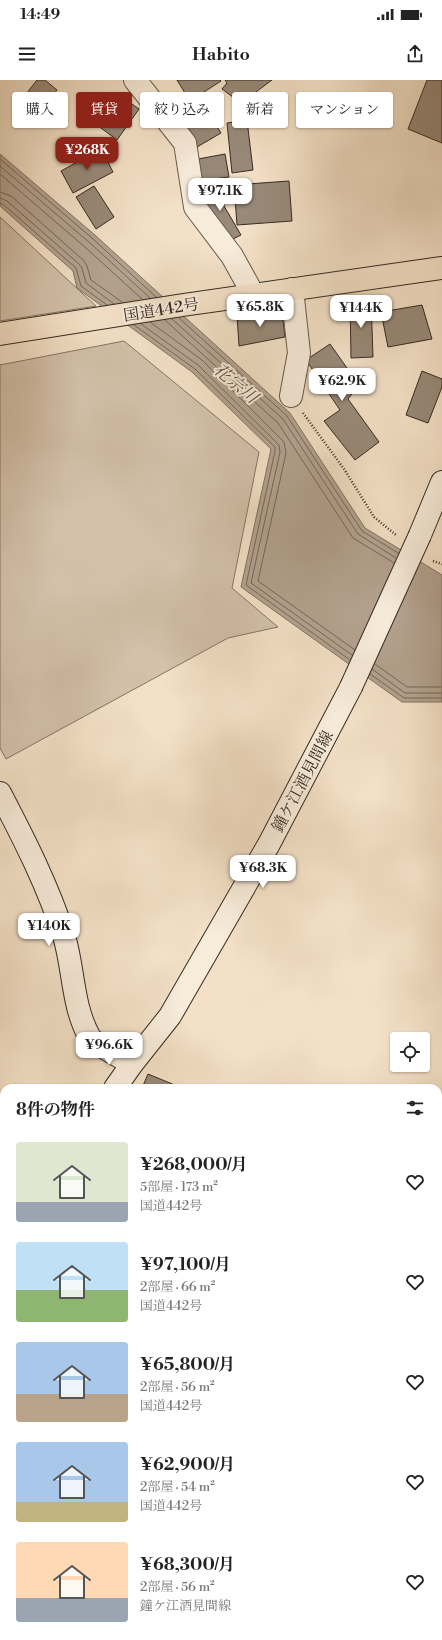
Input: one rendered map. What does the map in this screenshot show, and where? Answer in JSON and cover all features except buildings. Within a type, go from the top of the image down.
[{"type":"highway","name":"国道442号","points":[[0,334],[253,294],[442,268]]},
{"type":"main road","points":[[135,80],[185,143],[195,207],[232,256],[253,294]]},
{"type":"main road","points":[[291,396],[299,353],[292,289]]},
{"type":"main road","name":"鐘ケ江酒見間線","points":[[117,1084],[170,1016],[269,844],[351,687],[420,535],[442,482]]},
{"type":"main road","points":[[0,792],[50,895],[64,938],[79,1012],[90,1038],[132,1064]]},
{"type":"path","points":[[291,396],[344,469],[374,517],[397,535]]},
{"type":"path","points":[[431,560],[442,564]]},
{"type":"shaded area","points":[[0,217],[96,306],[0,321]]},
{"type":"shaded area","points":[[124,341],[259,452],[232,588],[278,627],[228,638],[6,759],[0,748],[0,365]]},
{"type":"water","name":"花宗川","points":[[0,154],[96,236],[290,413],[365,528],[442,575],[442,702],[402,702],[241,587],[271,449],[192,372],[77,288],[73,271],[0,206]]}]
